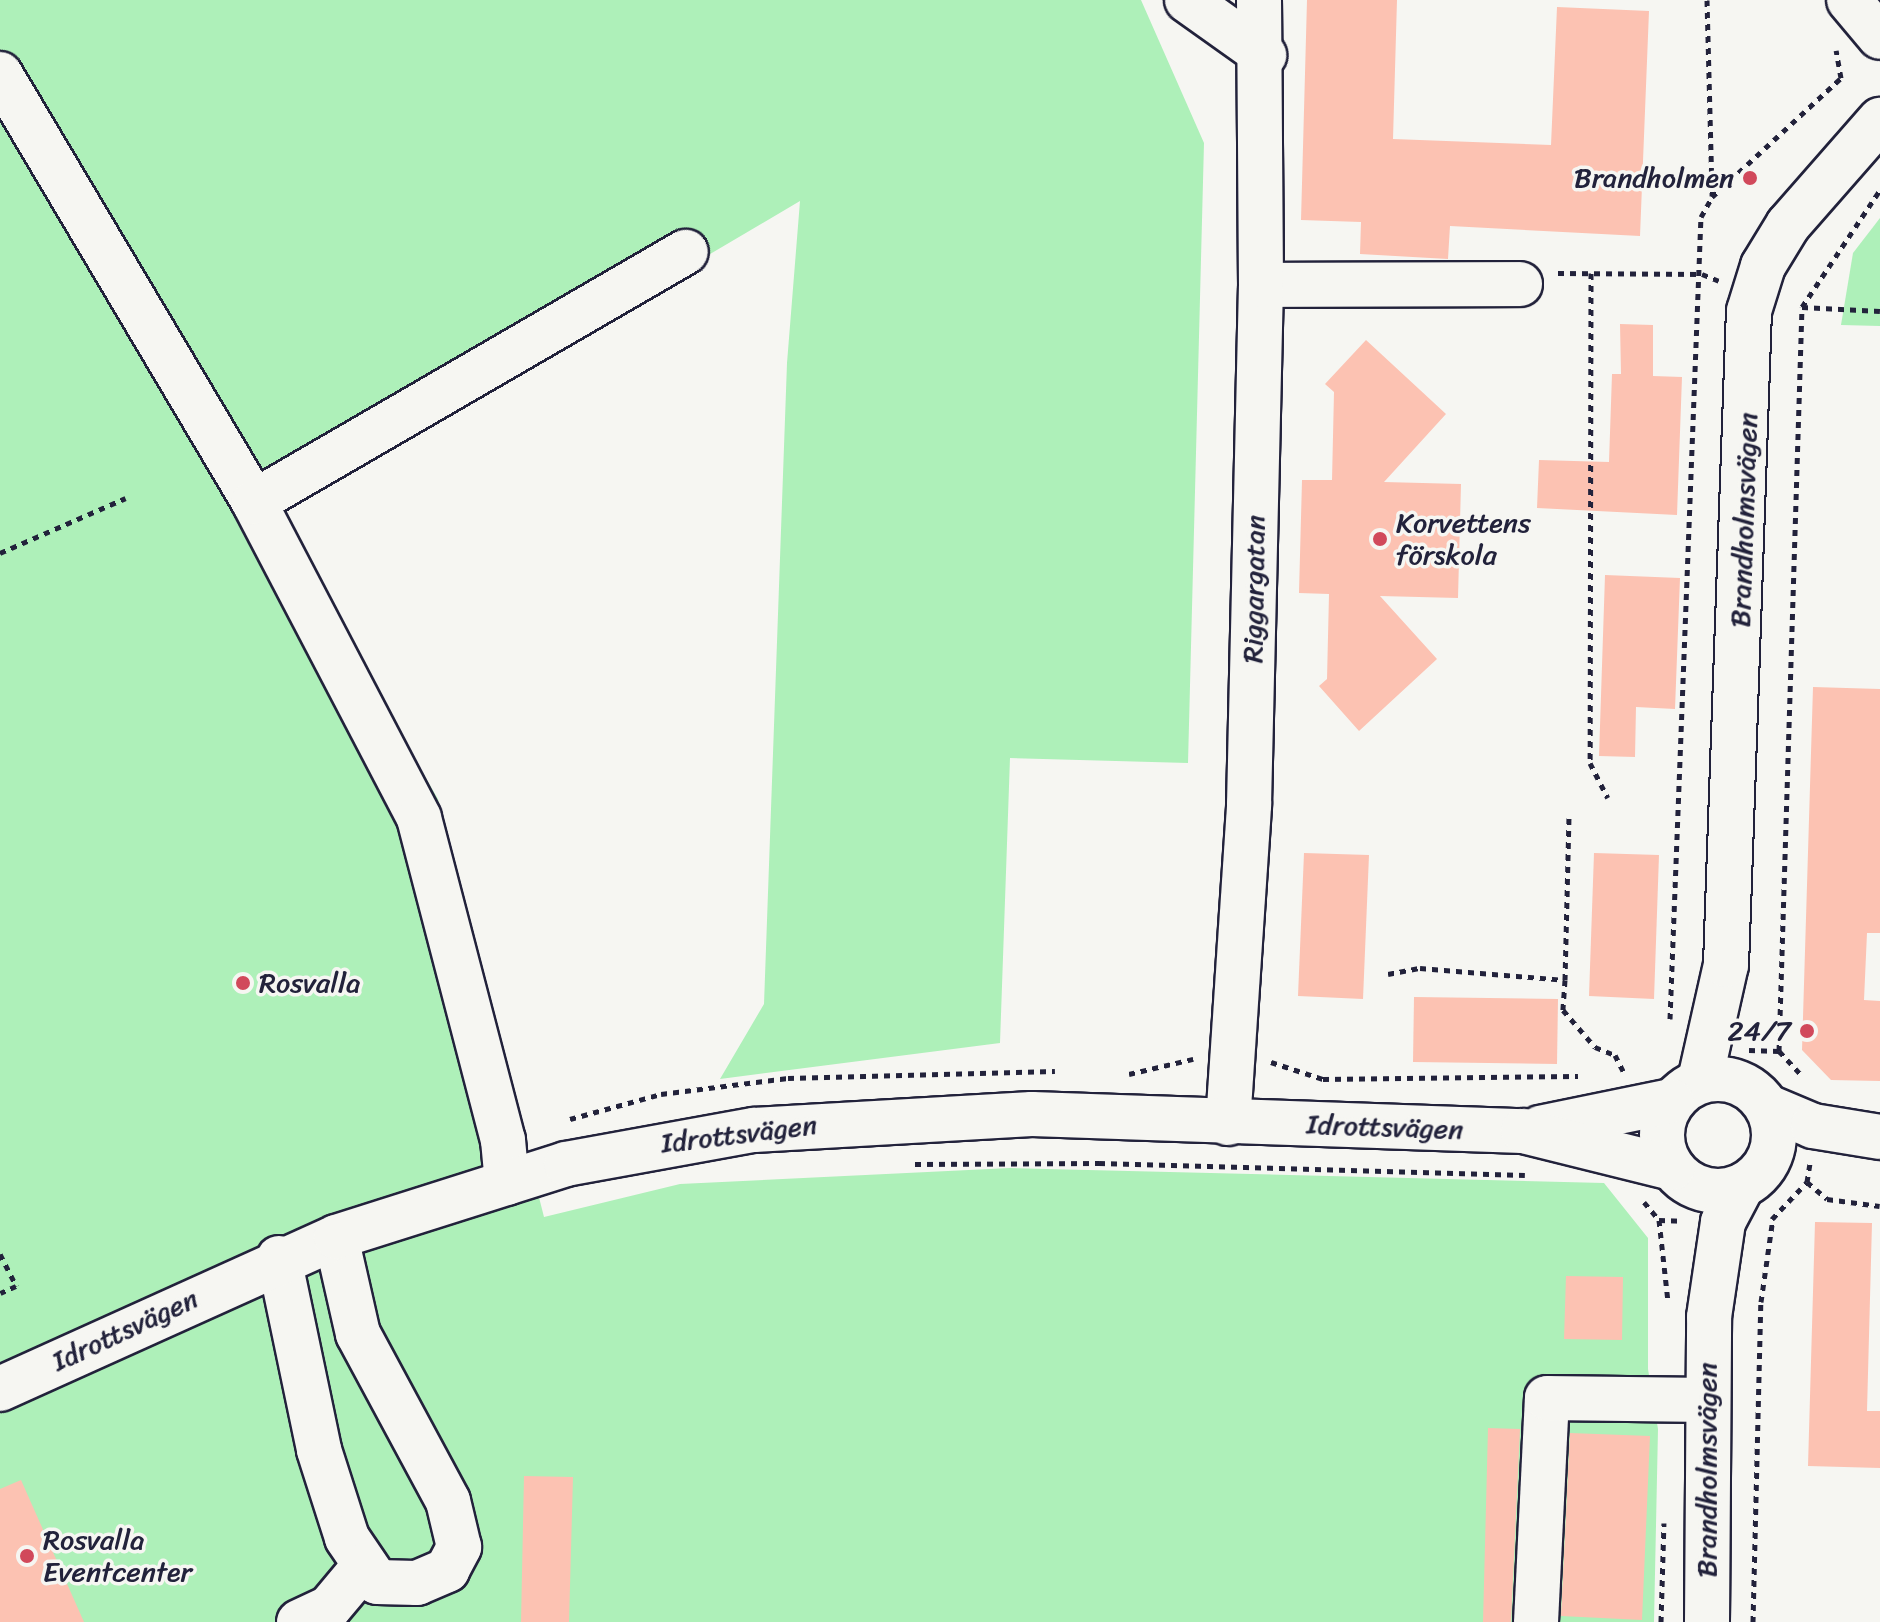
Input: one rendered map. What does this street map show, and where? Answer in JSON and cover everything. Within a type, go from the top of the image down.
[{"type":"street","points":[[1187,0],[1264,55]]},
{"type":"street","name":"Riggargatan","points":[[1228,1123],[1249,805],[1264,55],[1259,0]]},
{"type":"street","points":[[1841,18],[1880,37]]},
{"type":"street","points":[[0,74],[254,502],[419,818],[503,1140],[507,1183]]},
{"type":"street","name":"Brandholmsvägen","points":[[1709,1317],[1678,1174],[1661,1135],[1686,1091],[1726,965],[1754,295],[1763,266],[1788,225],[1880,120]]},
{"type":"street","points":[[254,502],[686,252]]},
{"type":"street","points":[[1261,285],[1520,284]]},
{"type":"street","name":"Brandholmsvägen","points":[[1707,1622],[1709,1317],[1723,1222],[1775,1137],[1757,1096],[1726,965]]},
{"type":"street","points":[[1686,1091],[1757,1096],[1813,1126],[1880,1139]]},
{"type":"street","name":"Idrottsvägen","points":[[1523,1131],[1686,1091]]},
{"type":"street","name":"Idrottsvägen","points":[[0,1389],[279,1258],[507,1183],[660,1143],[816,1124],[1032,1114],[1523,1131],[1678,1174]]},
{"type":"street","points":[[1678,1174],[1717,1191],[1754,1175],[1880,1139]]},
{"type":"street","points":[[279,1258],[319,1450],[347,1538],[377,1582],[417,1583],[447,1570],[459,1547],[448,1501],[358,1334],[336,1237]]},
{"type":"street","points":[[1536,1622],[1547,1398],[1708,1400]]},
{"type":"street","points":[[299,1622],[329,1608],[365,1565]]},
{"type":"path","points":[[1707,0],[1712,197]]},
{"type":"path","points":[[1669,1030],[1692,370],[1702,274],[1701,217],[1712,197],[1841,78],[1841,18]]},
{"type":"path","points":[[1779,1051],[1802,307],[1880,190]]},
{"type":"path","points":[[1520,284],[1540,273],[1702,274],[1754,295]]},
{"type":"path","points":[[1591,273],[1590,763],[1608,798]]},
{"type":"path","points":[[1802,307],[1880,311]]},
{"type":"path","points":[[0,553],[126,498]]},
{"type":"path","points":[[1569,818],[1563,1010],[1595,1047],[1615,1055],[1626,1076]]},
{"type":"path","points":[[1388,974],[1420,968],[1565,980]]},
{"type":"path","points":[[910,1164],[1114,1163],[1543,1176]]},
{"type":"path","points":[[1807,1182],[1827,1199],[1880,1206]]},
{"type":"path","points":[[1753,1622],[1761,1302],[1773,1218]]},
{"type":"path","points":[[0,1254],[16,1286],[0,1293]]},
{"type":"green space","name":"Rosvalla","points":[[0,0],[1141,0],[1204,143],[1188,763],[1010,758],[1000,1043],[720,1079],[764,1004],[787,363],[800,201],[271,513],[438,799],[544,1217],[680,1184],[1010,1168],[1604,1183],[1648,1238],[1648,1369],[1658,1429],[1654,1622],[0,1622]]},
{"type":"green space","points":[[1880,218],[1880,326],[1841,325],[1853,253]]},
{"type":"building","points":[[1307,0],[1397,0],[1393,139],[1551,145],[1557,7],[1649,11],[1640,236],[1450,226],[1448,259],[1360,254],[1361,222],[1301,220]]},
{"type":"building","points":[[1620,324],[1653,325],[1653,376],[1682,377],[1677,515],[1537,508],[1539,460],[1609,462],[1612,374],[1621,374]]},
{"type":"building","name":"Korvettens förskola","points":[[1366,340],[1446,414],[1384,482],[1461,484],[1458,598],[1380,596],[1437,659],[1359,731],[1319,686],[1327,679],[1329,594],[1299,593],[1302,480],[1332,480],[1334,392],[1325,384]]},
{"type":"building","points":[[1605,575],[1680,578],[1675,709],[1636,707],[1635,757],[1599,756]]},
{"type":"building","points":[[1813,687],[1880,689],[1880,933],[1867,933],[1864,1000],[1880,1001],[1880,1081],[1831,1080],[1802,1050]]},
{"type":"building","points":[[1304,853],[1369,855],[1363,999],[1298,996]]},
{"type":"building","points":[[1594,853],[1659,855],[1654,999],[1589,996]]},
{"type":"building","points":[[1414,997],[1558,999],[1557,1064],[1413,1062]]},
{"type":"building","points":[[1815,1222],[1872,1223],[1867,1411],[1880,1411],[1880,1468],[1808,1466]]},
{"type":"building","points":[[1566,1276],[1623,1277],[1622,1340],[1564,1339]]},
{"type":"building","points":[[1488,1428],[1520,1429],[1511,1622],[1483,1622]]},
{"type":"building","points":[[1570,1433],[1650,1436],[1642,1620],[1561,1616]]},
{"type":"building","points":[[524,1476],[573,1477],[569,1622],[521,1622]]},
{"type":"building","name":"Rosvalla Eventcenter","points":[[21,1480],[84,1622],[0,1622],[0,1489]]},
{"type":"place","name":"Brandholmen","points":[[1750,178]]},
{"type":"place","name":"Korvettens förskola","points":[[1380,539]]},
{"type":"place","name":"Rosvalla","points":[[243,983]]},
{"type":"place","name":"24/7","points":[[1807,1031]]},
{"type":"place","name":"Rosvalla Eventcenter","points":[[27,1556]]}]
